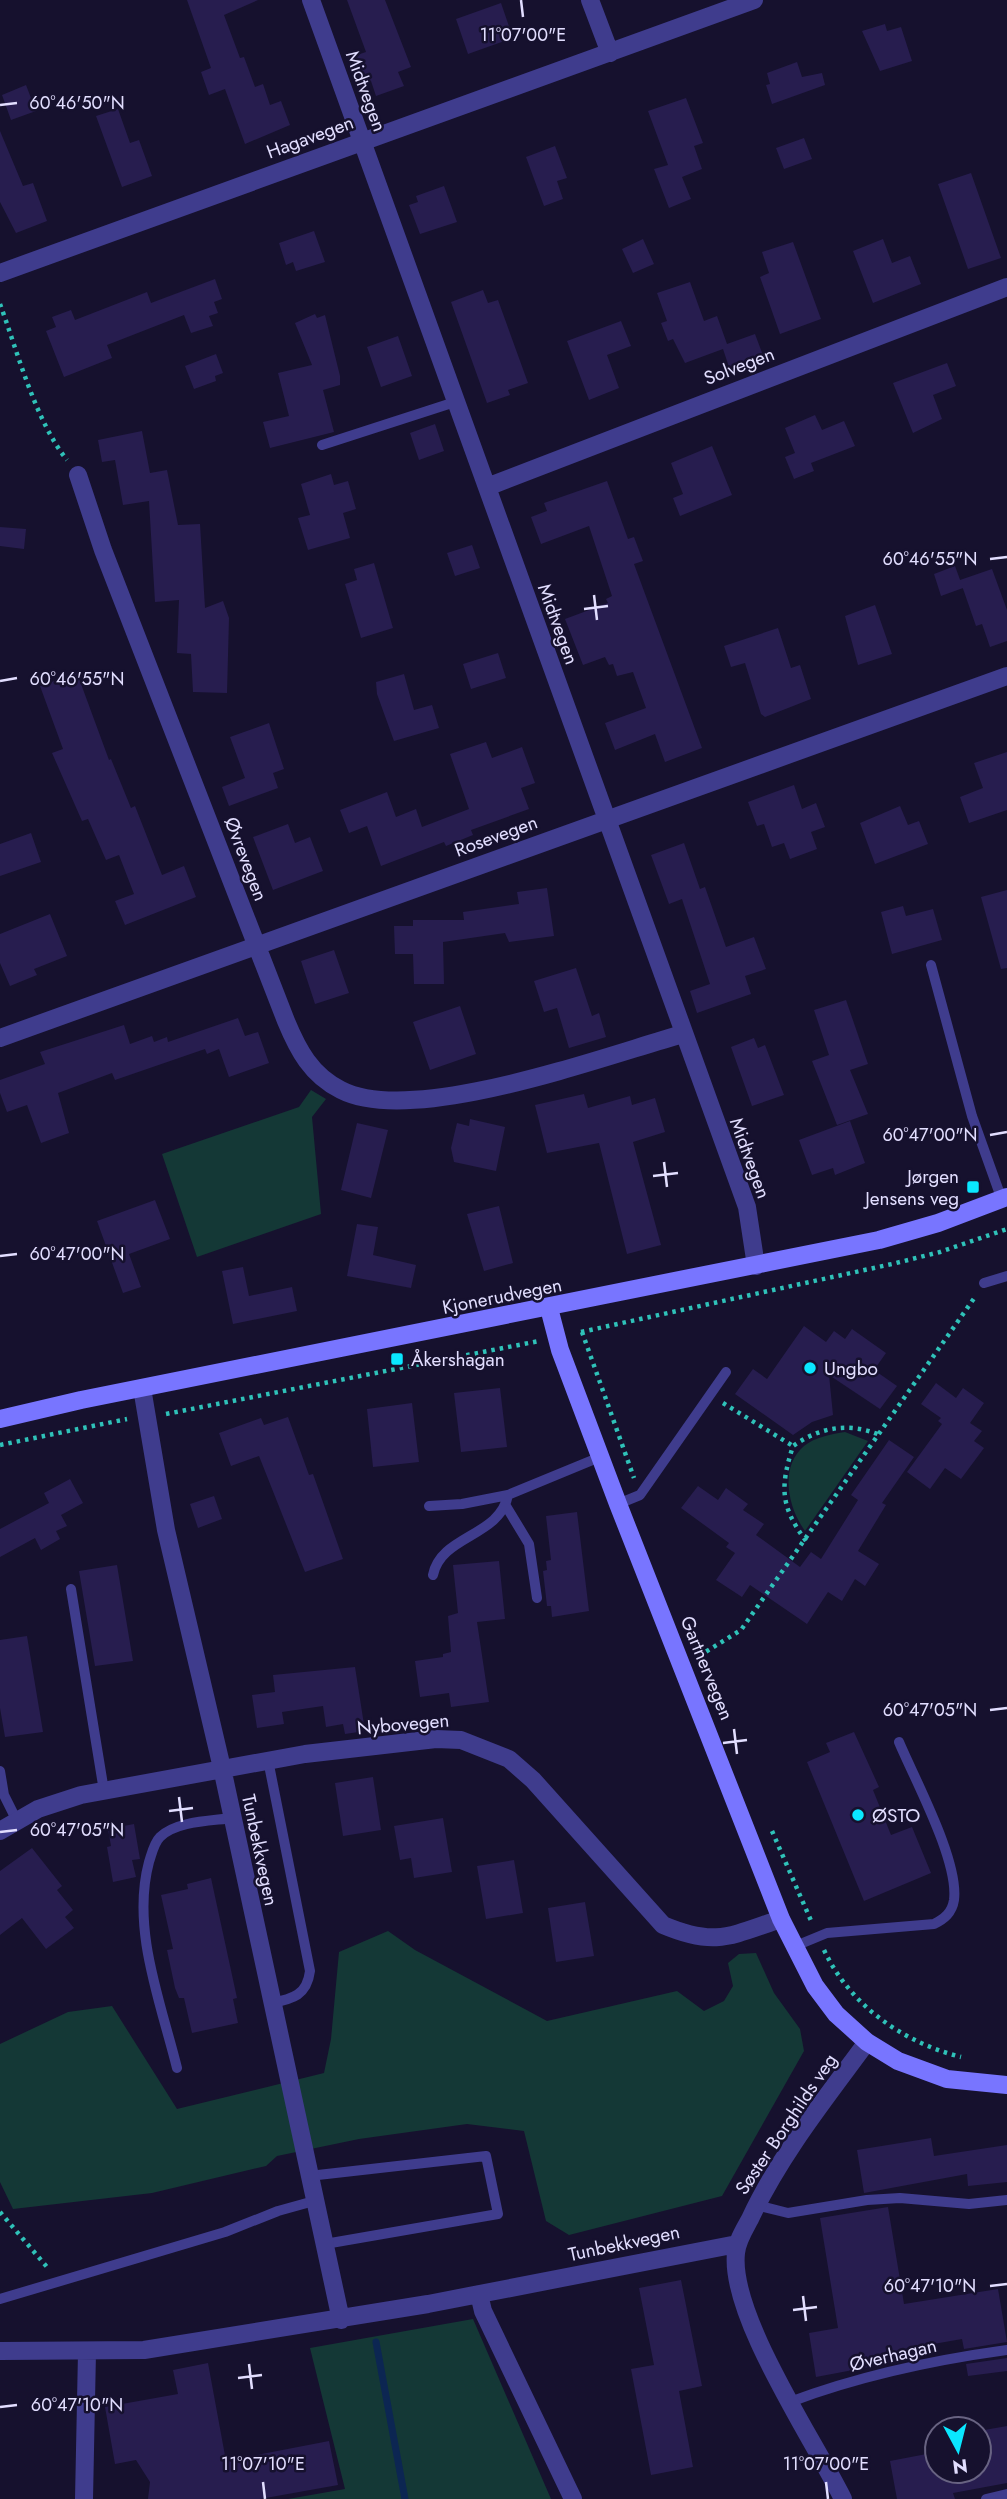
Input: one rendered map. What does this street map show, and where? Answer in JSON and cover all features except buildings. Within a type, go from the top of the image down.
[{"type":"main road","name":"Kjonerudvegen","points":[[0,1419],[879,1240],[1004,1199]]},
{"type":"main road","name":"Gartnervegen","points":[[550,1308],[560,1350],[600,1457],[793,1947],[825,2000],[867,2042],[924,2072],[970,2083],[1007,2085]]},
{"type":"street","name":"Midtvegen","points":[[311,0],[682,1034],[747,1207],[756,1265]]},
{"type":"street","points":[[590,0],[610,53]]},
{"type":"street","name":"Hagavegen","points":[[0,273],[754,0]]},
{"type":"street","name":"Solvegen","points":[[487,487],[1007,287]]},
{"type":"street","name":"Øvrevegen","points":[[78,475],[103,550],[256,944],[303,1056],[329,1083],[364,1098],[404,1100],[465,1092],[682,1034]]},
{"type":"street","name":"Rosevegen","points":[[0,1038],[1007,676]]},
{"type":"street","name":"Tunbekkvegen","points":[[142,1388],[166,1530],[222,1768],[341,2320]]},
{"type":"street","name":"Nybovegen","points":[[0,1831],[16,1819],[59,1801],[104,1791],[268,1760],[436,1739],[461,1740],[486,1747],[509,1759],[533,1780],[663,1925],[693,1937],[727,1937],[781,1919]]},
{"type":"street","name":"Søster Borghilds veg","points":[[843,2499],[790,2402],[746,2310],[735,2267],[737,2244],[756,2205],[816,2112],[867,2042]]},
{"type":"street","name":"Tunbekkvegen","points":[[0,2351],[144,2350],[341,2320],[737,2244]]},
{"type":"street","points":[[479,2294],[483,2311],[573,2499]]},
{"type":"street","points":[[84,2499],[87,2352]]},
{"type":"lane","points":[[322,445],[455,402]]},
{"type":"lane","points":[[931,965],[972,1116],[1004,1199]]},
{"type":"lane","points":[[984,1283],[1007,1276]]},
{"type":"lane","points":[[618,1504],[640,1495],[726,1372]]},
{"type":"lane","points":[[429,1506],[507,1501],[600,1457]]},
{"type":"lane","points":[[433,1575],[446,1553],[498,1518],[507,1501]]},
{"type":"lane","points":[[507,1501],[529,1544],[537,1598]]},
{"type":"lane","points":[[71,1589],[104,1791]]},
{"type":"lane","points":[[793,1947],[817,1936],[916,1927],[945,1919],[951,1910],[954,1900],[948,1857],[899,1742]]},
{"type":"lane","points":[[268,1760],[310,1971],[306,1989],[299,1995],[271,2003]]},
{"type":"lane","points":[[0,1771],[4,1795],[16,1819]]},
{"type":"lane","points":[[177,2068],[150,1959],[141,1899],[144,1883],[155,1843],[162,1835],[172,1830],[232,1818]]},
{"type":"lane","points":[[309,2176],[486,2156],[498,2214],[325,2244]]},
{"type":"lane","points":[[756,2205],[788,2213],[867,2200],[900,2199],[969,2204],[1007,2200]]},
{"type":"lane","points":[[0,2299],[225,2232],[314,2201]]},
{"type":"lane","name":"Øverhagan","points":[[790,2402],[903,2370],[1007,2350]]},
{"type":"lane","points":[[986,2499],[1007,2494]]},
{"type":"path","points":[[0,304],[32,392],[58,450],[78,475]]},
{"type":"path","points":[[574,1334],[904,1261],[1007,1229]]},
{"type":"path","points":[[682,1663],[701,1655],[741,1630],[880,1436],[984,1283]]},
{"type":"path","points":[[582,1332],[640,1495]]},
{"type":"path","points":[[0,1445],[98,1423],[146,1417],[540,1340]]},
{"type":"path","points":[[710,1395],[793,1446]]},
{"type":"path","points":[[806,1541],[791,1521],[784,1494],[783,1480],[793,1446],[816,1432],[830,1428],[856,1428],[880,1436]]},
{"type":"path","points":[[696,1643],[706,1667]]},
{"type":"path","points":[[771,1829],[817,1936],[838,1975],[865,2007],[915,2040],[969,2059]]},
{"type":"path","points":[[0,2212],[58,2281]]},
{"type":"green space","points":[[311,1090],[326,1099],[312,1117],[321,1214],[197,1257],[162,1154],[299,1107]]},
{"type":"green space","points":[[845,1432],[868,1441],[805,1531],[791,1500],[791,1465],[796,1455],[808,1443],[824,1436]]},
{"type":"green space","points":[[388,1931],[415,1950],[547,2021],[677,1991],[704,2011],[724,2001],[733,1986],[728,1963],[739,1954],[756,1953],[774,1993],[800,2029],[804,2051],[722,2196],[569,2235],[546,2221],[524,2131],[467,2124],[359,2139],[277,2156],[266,2166],[152,2193],[13,2209],[0,2182],[0,2044],[68,2012],[112,2006],[177,2109],[324,2073],[331,2039],[339,1952]]},
{"type":"green space","points":[[473,2319],[551,2499],[288,2499],[345,2489],[310,2348]]},
{"type":"waterway","points":[[376,2342],[405,2499]]},
{"type":"place","name":"Jørgen Jensens veg","points":[[973,1187]]},
{"type":"place","name":"Åkershagan","points":[[397,1359]]},
{"type":"place","name":"Ungbo","points":[[810,1368]]},
{"type":"place","name":"ØSTO","points":[[858,1815]]}]
